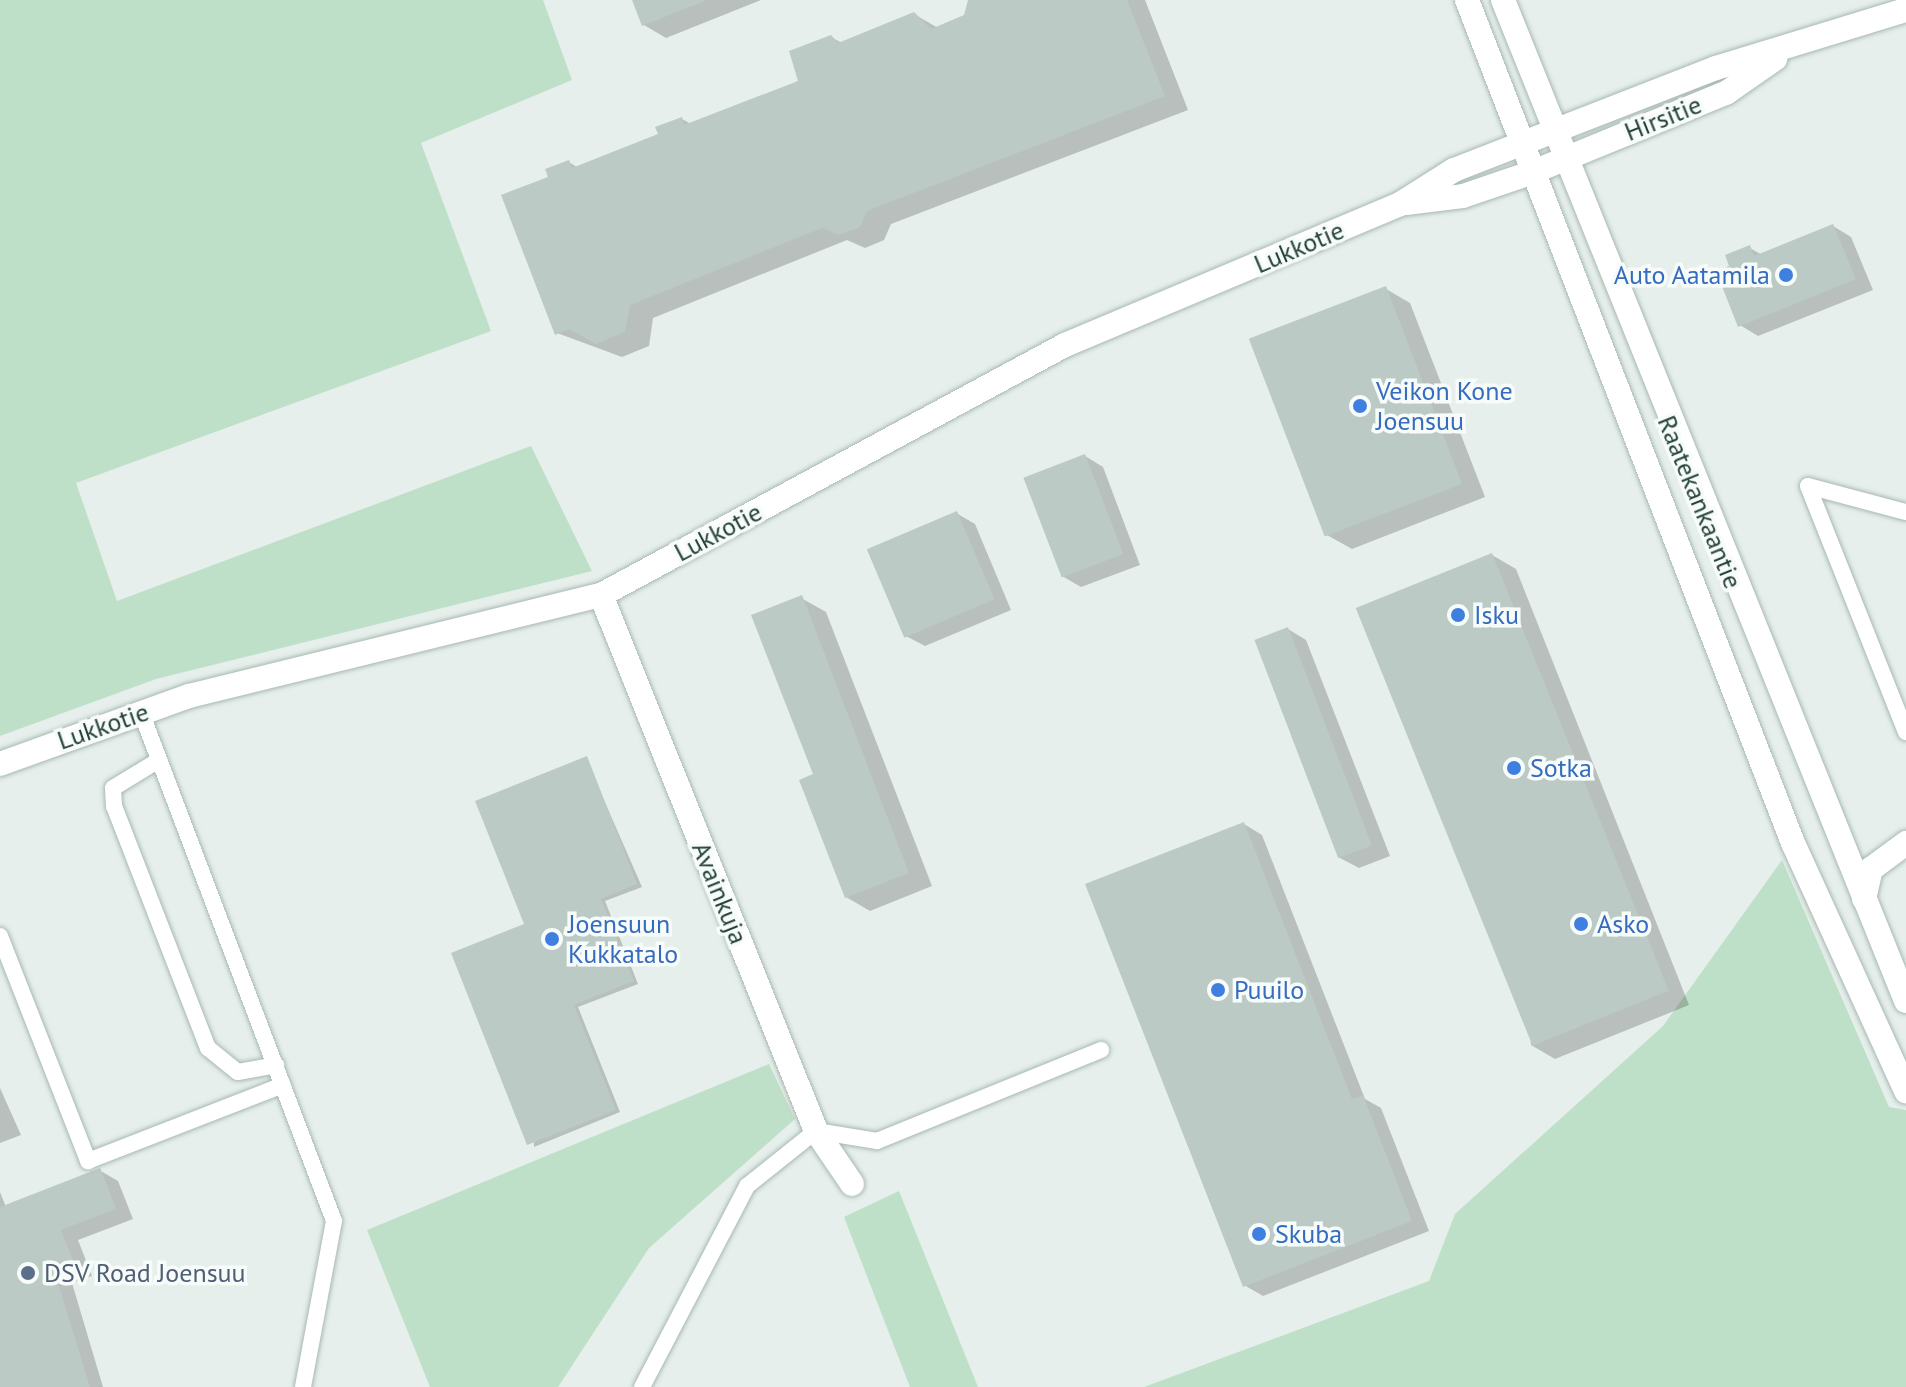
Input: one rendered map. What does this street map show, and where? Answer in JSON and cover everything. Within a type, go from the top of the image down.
[{"type":"street","points":[[1467,0],[1523,141]]},
{"type":"street","name":"Raatekankaantie","points":[[1503,0],[1906,1001]]},
{"type":"street","name":"Hirsitie","points":[[1400,204],[1454,170],[1553,127],[1716,68],[1785,52],[1906,10]]},
{"type":"street","name":"Hirsitie","points":[[1400,204],[1463,196],[1533,172],[1726,93],[1785,52]]},
{"type":"street","name":"Raatekankaantie","points":[[1523,141],[1793,843],[1906,1091]]},
{"type":"street","name":"Lukkotie","points":[[0,764],[141,712],[601,595],[1065,345],[1400,204]]},
{"type":"street","name":"Avainkuja","points":[[601,595],[816,1131],[852,1184]]},
{"type":"street","points":[[1864,899],[1871,869],[1906,843]]},
{"type":"lane","points":[[1906,512],[1808,486],[1906,732]]},
{"type":"lane","points":[[141,712],[334,1221],[303,1387]]},
{"type":"lane","points":[[159,760],[113,788],[119,820],[208,1048],[238,1072],[276,1065]]},
{"type":"lane","points":[[0,936],[88,1161],[283,1085]]},
{"type":"lane","points":[[642,1387],[747,1186],[816,1131],[877,1141],[1101,1050]]},
{"type":"green space","points":[[0,0],[543,0],[572,80],[421,143],[491,331],[76,483],[117,601],[531,446],[592,571],[156,679],[0,736]]},
{"type":"green space","points":[[1782,860],[1889,1107],[1906,1110],[1906,1387],[1144,1387],[1429,1281],[1455,1214],[1663,1026]]},
{"type":"green space","points":[[769,1064],[795,1119],[649,1248],[558,1387],[430,1387],[367,1230]]},
{"type":"green space","points":[[899,1191],[978,1387],[910,1387],[844,1217]]},
{"type":"building","points":[[632,0],[705,0],[705,1],[642,26]]},
{"type":"building","points":[[968,0],[1127,0],[1165,96],[867,211],[860,227],[839,235],[822,228],[630,305],[625,332],[596,344],[569,329],[555,335],[501,195],[548,177],[545,169],[569,160],[572,168],[658,134],[655,127],[682,117],[684,125],[798,81],[789,51],[831,35],[838,43],[914,12],[931,29],[964,15]]},
{"type":"building","name":"Auto Aatamila","points":[[1833,224],[1856,279],[1738,327],[1716,271],[1729,266],[1725,255],[1750,245],[1754,256]]},
{"type":"building","points":[[1386,286],[1462,484],[1325,537],[1249,339]]},
{"type":"building","points":[[1085,454],[1123,554],[1062,578],[1023,478]]},
{"type":"building","points":[[957,511],[995,599],[904,638],[867,549]]},
{"type":"building","points":[[1492,553],[1669,991],[1533,1046],[1356,608]]},
{"type":"building","points":[[802,595],[909,873],[845,898],[799,780],[813,774],[751,615]]},
{"type":"building","points":[[1288,627],[1372,845],[1338,858],[1254,640]]},
{"type":"building","name":"Joensuun Kukkatalo","points":[[587,756],[637,884],[601,899],[634,981],[574,1005],[616,1110],[527,1145],[451,953],[524,924],[475,801]]},
{"type":"building","name":"Puuilo","points":[[1244,822],[1352,1099],[1363,1095],[1412,1221],[1243,1287],[1085,884]]},
{"type":"building","name":"DSV Road Joensuu","points":[[100,1168],[116,1209],[61,1230],[75,1265],[55,1273],[90,1387],[0,1387],[0,1207]]},
{"type":"place","name":"Auto Aatamila","points":[[1786,275]]},
{"type":"place","name":"Veikon Kone Joensuu","points":[[1360,406]]},
{"type":"place","name":"Isku","points":[[1458,615]]},
{"type":"place","name":"Sotka","points":[[1514,768]]},
{"type":"place","name":"Asko","points":[[1581,924]]},
{"type":"place","name":"Joensuun Kukkatalo","points":[[552,939]]},
{"type":"place","name":"Puuilo","points":[[1218,990]]},
{"type":"place","name":"Skuba","points":[[1259,1234]]},
{"type":"place","name":"DSV Road Joensuu","points":[[28,1273]]}]
